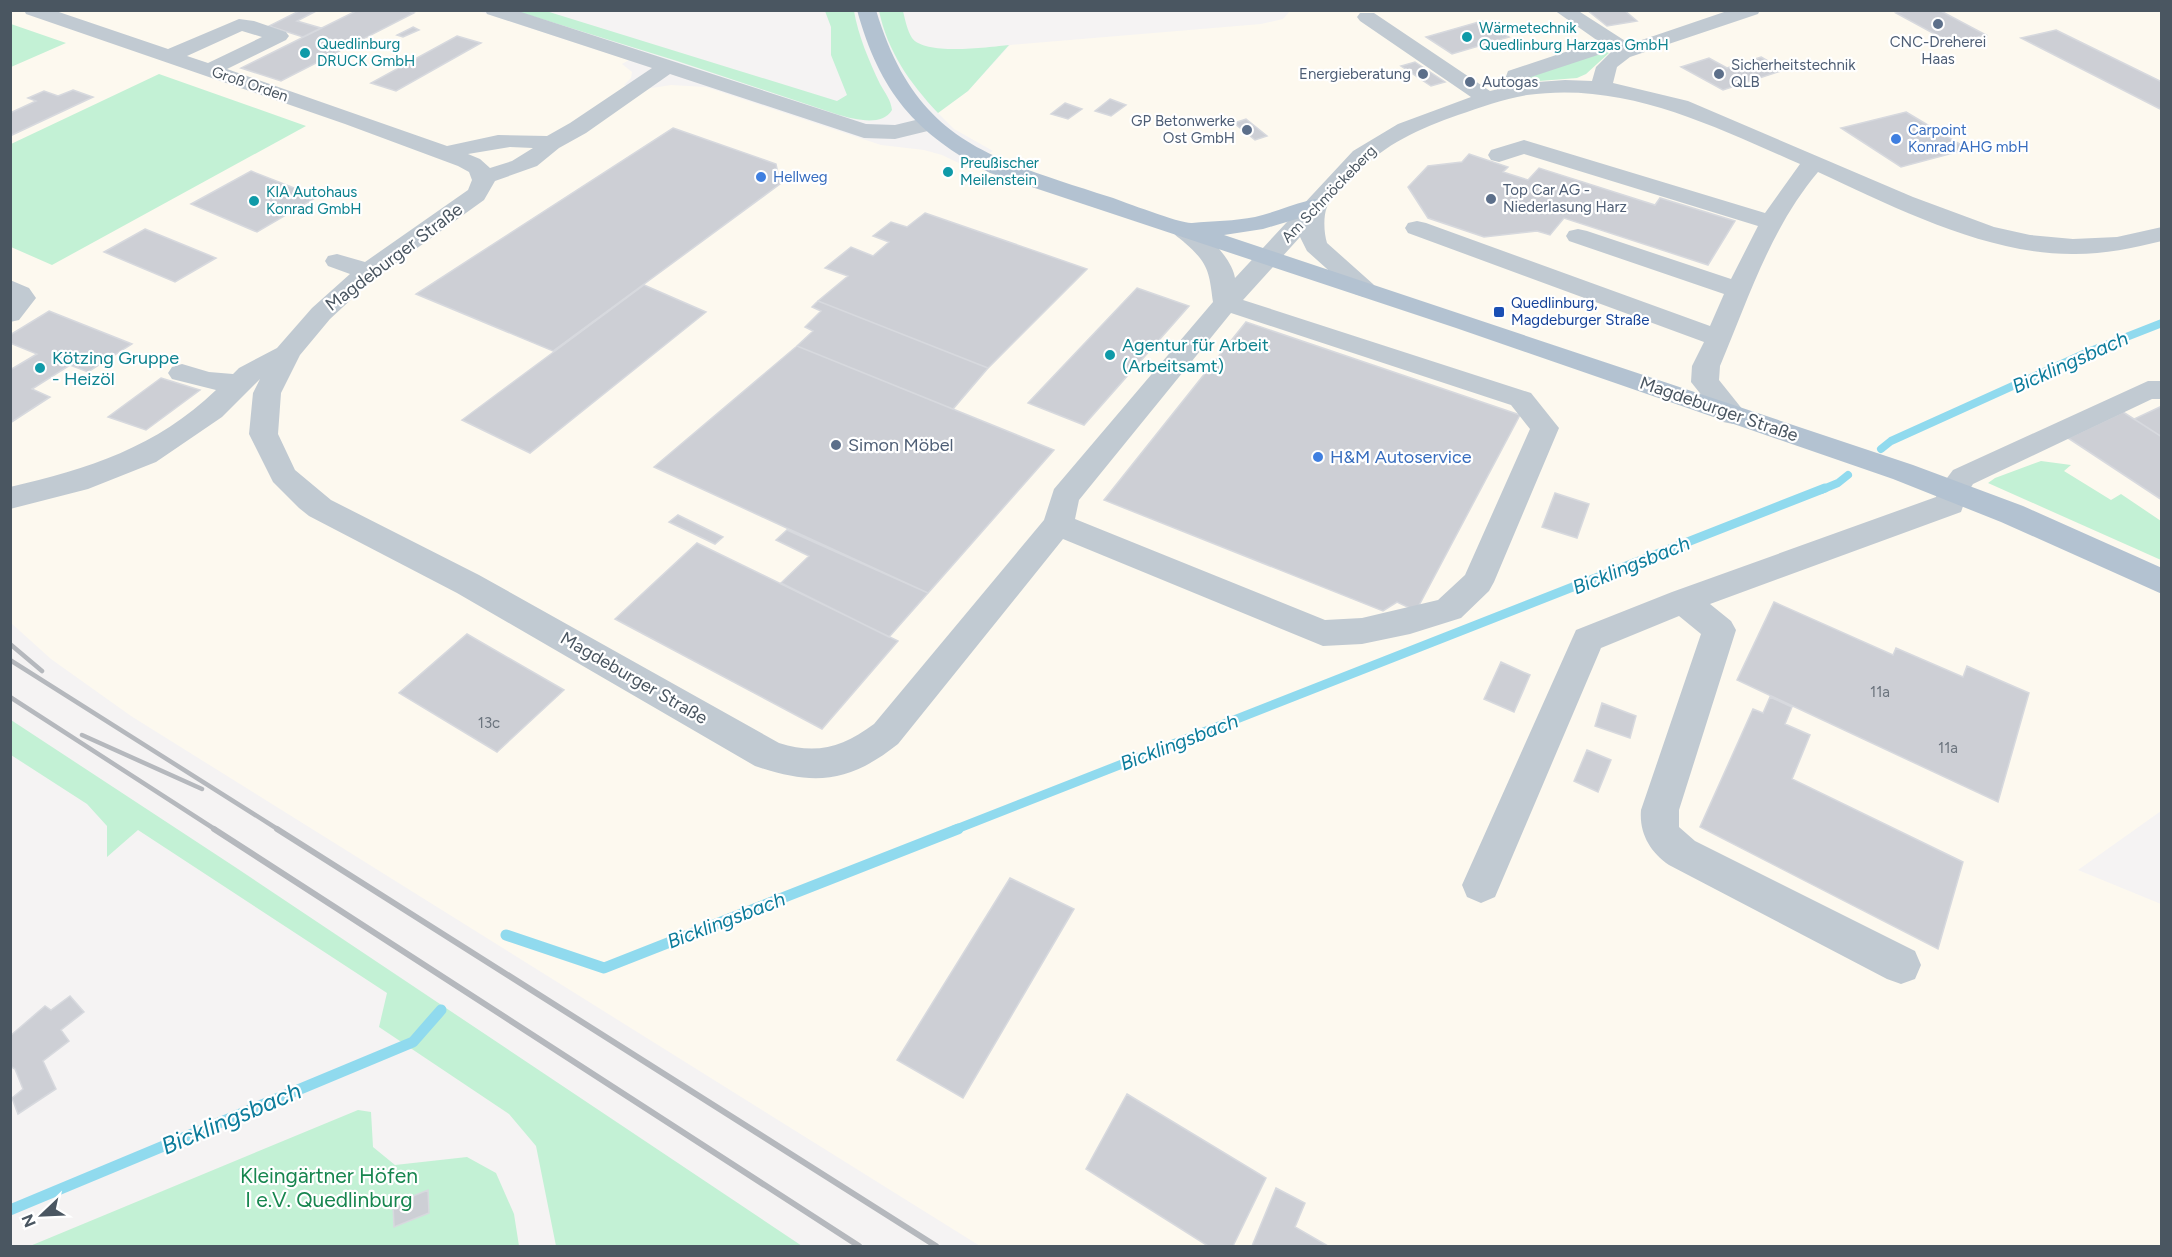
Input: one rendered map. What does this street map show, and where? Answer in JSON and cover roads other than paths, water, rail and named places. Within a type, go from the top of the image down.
[{"type":"main road","name":"Magdeburger Straße","points":[[866,10],[873,37],[889,73],[907,101],[928,124],[965,151],[1004,170],[1364,289],[1953,490],[2078,542],[2162,582]]},
{"type":"main road","points":[[1183,230],[1253,225],[1274,220],[1293,210],[1315,206]]},
{"type":"street","points":[[494,10],[864,131],[895,132],[928,124]]},
{"type":"street","points":[[1363,14],[1394,10]]},
{"type":"street","points":[[1563,10],[1620,47]]},
{"type":"street","points":[[1512,92],[1515,75],[1751,10]]},
{"type":"street","name":"Groß Orden","points":[[34,11],[210,70],[466,164]]},
{"type":"street","points":[[1363,14],[1488,99]]},
{"type":"street","points":[[169,56],[239,25],[247,25],[285,38],[210,70]]},
{"type":"street","points":[[1620,47],[1603,70],[1602,88],[1659,99],[1814,162],[1945,219],[2002,237],[2054,246],[2120,245],[2162,234]]},
{"type":"street","points":[[466,164],[518,168],[540,155],[551,143],[578,128],[667,67]]},
{"type":"street","name":"Am Schmöckeberg","points":[[1268,258],[1361,156],[1381,140],[1412,124],[1512,92],[1544,87],[1602,88]]},
{"type":"street","points":[[466,164],[494,141],[509,139],[551,143]]},
{"type":"street","points":[[1499,155],[1524,147],[1771,222]]},
{"type":"street","points":[[1733,415],[1705,382],[1706,366],[1771,222],[1800,177],[1814,162]]},
{"type":"street","name":"Magdeburger Straße","points":[[466,164],[484,185],[476,195],[369,272],[315,318],[286,354],[267,392],[263,428],[267,446],[274,461],[300,492],[320,508],[468,584],[768,755],[796,764],[810,765],[838,760],[860,752],[886,735],[1058,524],[1065,497],[1226,303],[1268,258]]},
{"type":"street","points":[[1315,206],[1312,236],[1316,246],[1364,289]]},
{"type":"street","points":[[1417,228],[1719,338]]},
{"type":"street","name":"Magdeburger Straße","points":[[1183,230],[1201,245],[1221,268],[1226,303]]},
{"type":"street","points":[[1578,236],[1740,291]]},
{"type":"street","points":[[337,261],[369,272]]},
{"type":"street","points":[[10,288],[20,293],[23,298],[10,314]]},
{"type":"street","points":[[1058,524],[1323,633],[1362,632],[1449,609],[1478,582],[1545,428],[1521,399],[1226,303]]},
{"type":"street","points":[[10,498],[77,482],[146,455],[212,410],[238,383],[257,368],[286,354]]},
{"type":"street","points":[[182,373],[208,381],[238,383]]},
{"type":"street","points":[[1481,885],[1588,639],[1683,601],[1950,504],[1953,490],[1963,477],[2148,390],[2162,390]]},
{"type":"street","points":[[1683,601],[1719,630],[1660,810],[1661,832],[1670,844],[1682,853],[1900,965]]},
{"type":"waterway","name":"Bicklingsbach","points":[[1881,449],[1891,441],[2088,352],[2162,323]]},
{"type":"waterway","name":"Bicklingsbach","points":[[1821,490],[1838,483],[1848,475]]},
{"type":"waterway","name":"Bicklingsbach","points":[[954,830],[1825,488]]},
{"type":"waterway","name":"Bicklingsbach","points":[[506,935],[604,968],[958,829]]},
{"type":"waterway","name":"Bicklingsbach","points":[[10,1210],[413,1042],[441,1010]]},
{"type":"railway","points":[[10,644],[42,671]]},
{"type":"railway","points":[[10,660],[279,830]]},
{"type":"railway","points":[[10,697],[216,830]]},
{"type":"railway","points":[[82,735],[202,789]]},
{"type":"railway","points":[[214,829],[859,1246]]},
{"type":"railway","points":[[277,829],[936,1246]]},
{"type":"place","name":"CNC-Dreherei Haas","points":[[1938,24]]},
{"type":"place","name":"Wärmetechnik Quedlinburg Harzgas GmbH","points":[[1467,37]]},
{"type":"place","name":"Quedlinburg DRUCK GmbH","points":[[305,53]]},
{"type":"place","name":"Energieberatung","points":[[1423,74]]},
{"type":"place","name":"Sicherheitstechnik QLB","points":[[1719,74]]},
{"type":"place","name":"Autogas","points":[[1470,82]]},
{"type":"place","name":"GP Betonwerke Ost GmbH","points":[[1247,130]]},
{"type":"place","name":"Carpoint Konrad AHG mbH","points":[[1896,139]]},
{"type":"place","name":"Preußischer Meilenstein","points":[[948,172]]},
{"type":"place","name":"Hellweg","points":[[761,177]]},
{"type":"place","name":"Top Car AG - Niederlasung Harz","points":[[1491,199]]},
{"type":"place","name":"KIA Autohaus Konrad GmbH","points":[[254,201]]},
{"type":"place","name":"Quedlinburg, Magdeburger Straße","points":[[1499,312]]},
{"type":"place","name":"Agentur für Arbeit (Arbeitsamt)","points":[[1110,355]]},
{"type":"place","name":"Kötzing Gruppe - Heizöl","points":[[40,368]]},
{"type":"place","name":"Simon Möbel","points":[[836,445]]},
{"type":"place","name":"H&M Autoservice","points":[[1318,457]]},
{"type":"park label","name":"Kleingärtner Höfen I e.V. Quedlinburg","points":[[329,1187]]}]
